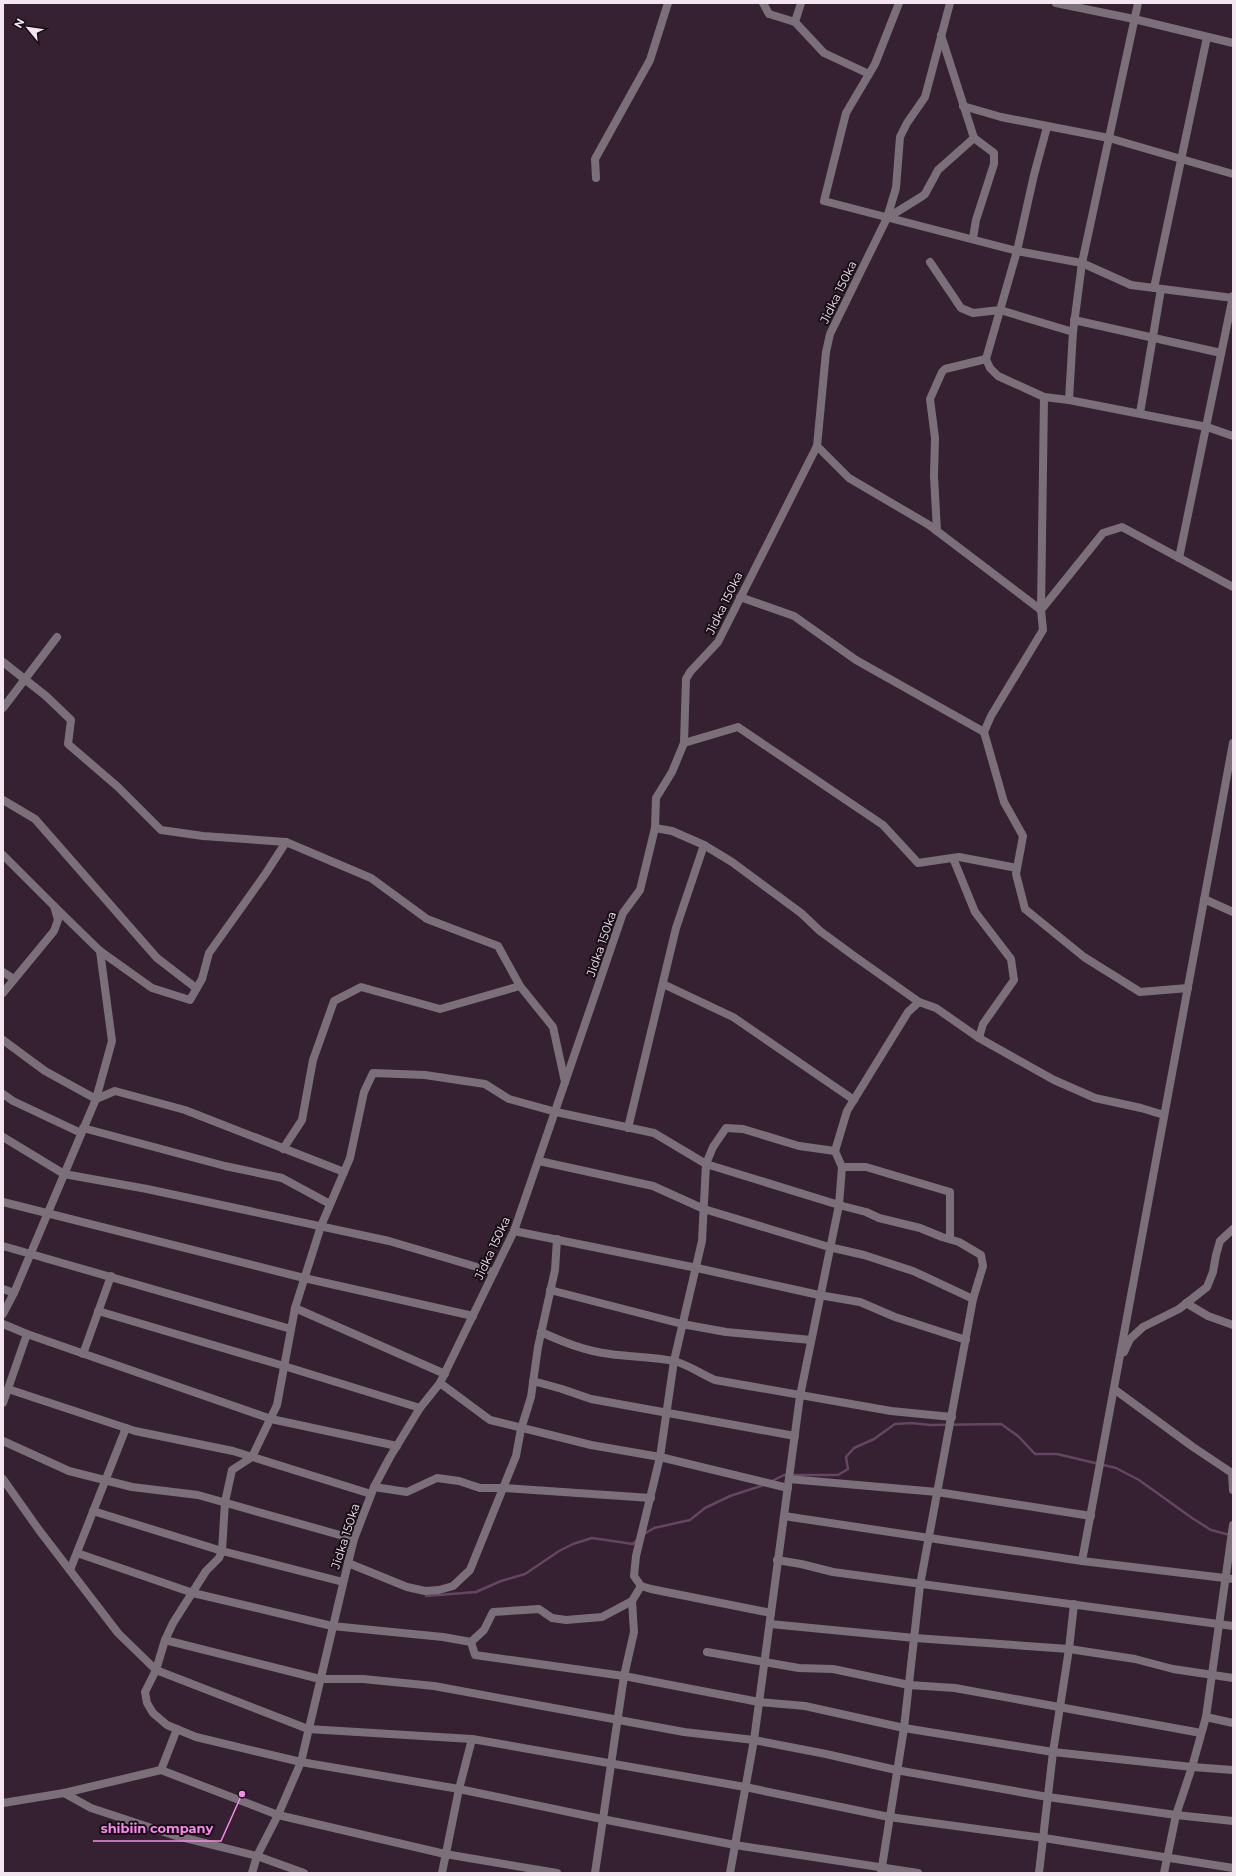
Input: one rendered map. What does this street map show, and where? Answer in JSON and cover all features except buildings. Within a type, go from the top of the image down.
[{"type":"street","points":[[596,178],[596,159],[650,60],[668,3]]},
{"type":"street","points":[[763,3],[769,14],[795,22],[824,53],[869,74]]},
{"type":"street","points":[[795,22],[801,3]]},
{"type":"street","points":[[900,3],[875,64],[846,113],[824,201],[887,218],[973,238],[1016,251],[1082,263],[1120,282],[1131,285],[1233,297],[1179,558]]},
{"type":"street","name":"Jidka 150ka","points":[[252,1873],[257,1856],[278,1815],[301,1762],[332,1626],[354,1539],[372,1491],[420,1408],[440,1384],[514,1231],[624,913],[640,890],[655,828],[656,798],[672,772],[684,742],[686,678],[715,647],[817,446],[826,352],[830,334],[887,218],[896,188],[900,137],[907,123],[925,97],[940,35],[950,3]]},
{"type":"street","points":[[1056,3],[1134,19],[1233,43]]},
{"type":"street","points":[[1069,400],[1074,320],[1082,263],[1138,3]]},
{"type":"street","points":[[940,35],[974,138],[994,153],[994,164],[976,220],[973,238]]},
{"type":"street","points":[[1140,413],[1158,289],[1182,159],[1207,37]]},
{"type":"street","points":[[963,106],[1001,117],[1109,138],[1233,174]]},
{"type":"street","points":[[1047,127],[1016,251],[986,359],[990,368],[998,376],[1044,397],[1140,413],[1207,427],[1233,436]]},
{"type":"street","points":[[887,218],[922,197],[938,170],[974,138]]},
{"type":"street","points":[[930,262],[961,308],[972,313],[1000,310],[1073,332]]},
{"type":"street","points":[[1074,320],[1221,353]]},
{"type":"street","points":[[937,531],[934,476],[935,438],[930,399],[942,372],[945,369],[986,359]]},
{"type":"street","points":[[1044,397],[1041,610],[1043,630],[991,716],[984,732],[1004,802],[1023,836],[1016,874],[1025,909],[1084,957],[1140,992],[1188,988]]},
{"type":"street","points":[[817,446],[849,478],[937,531],[1041,610]]},
{"type":"street","points":[[1041,610],[1103,533],[1122,527],[1233,587]]},
{"type":"street","points":[[740,597],[794,616],[856,660],[984,732]]},
{"type":"street","points":[[3,708],[26,680],[57,636]]},
{"type":"street","points":[[3,662],[26,680],[71,720],[68,744],[118,787],[161,830],[203,836],[286,842],[371,878],[427,919],[498,946],[520,986],[553,1027],[566,1083]]},
{"type":"street","points":[[684,742],[738,727],[883,824],[918,864],[959,857],[1017,868]]},
{"type":"street","points":[[1082,1561],[1233,743]]},
{"type":"street","points":[[3,800],[35,819],[157,958],[196,988]]},
{"type":"street","points":[[655,828],[672,831],[704,846],[732,862],[785,901],[820,930],[918,1002],[936,1008],[979,1038],[1054,1080],[1094,1098],[1141,1108],[1164,1115]]},
{"type":"street","points":[[3,856],[100,952],[152,988],[190,1000],[202,979],[209,953],[266,873],[286,842]]},
{"type":"street","points":[[628,1128],[664,984],[676,928],[704,846]]},
{"type":"street","points":[[953,858],[975,912],[1011,959],[1014,980],[983,1024],[979,1038]]},
{"type":"street","points":[[1204,899],[1233,912]]},
{"type":"street","points":[[3,993],[54,931],[58,920],[54,906]]},
{"type":"street","points":[[3,1314],[14,1293],[96,1099],[112,1041],[100,952]]},
{"type":"street","points":[[3,972],[14,979]]},
{"type":"street","points":[[664,984],[733,1017],[854,1100]]},
{"type":"street","points":[[283,1148],[302,1120],[313,1060],[334,1001],[361,986],[440,1009],[520,986]]},
{"type":"street","points":[[730,1873],[754,1740],[800,1396],[829,1247],[839,1205],[842,1167],[835,1151],[847,1111],[908,1012],[918,1002]]},
{"type":"street","points":[[3,1040],[45,1071],[96,1099]]},
{"type":"street","points":[[882,1870],[896,1770],[904,1728],[920,1585],[927,1538],[952,1417],[973,1299],[983,1266],[981,1255],[972,1248],[920,1228],[879,1218],[866,1212],[706,1164],[654,1133],[556,1112],[509,1099],[485,1084],[425,1075],[373,1074],[364,1092],[350,1158],[321,1226],[294,1308],[277,1405],[252,1457],[232,1470],[225,1502],[222,1552],[219,1558],[206,1571],[173,1623],[165,1640],[156,1670],[145,1692],[147,1703],[153,1713],[167,1724],[196,1737],[301,1762],[459,1789],[735,1845],[882,1870],[918,1873]]},
{"type":"street","points":[[96,1099],[115,1090],[185,1110],[344,1172]]},
{"type":"street","points":[[3,1094],[12,1101],[82,1131],[225,1166],[282,1178],[330,1204]]},
{"type":"street","points":[[771,1613],[641,1586],[634,1576],[636,1556],[660,1457],[674,1362],[702,1241],[706,1164],[713,1147],[726,1128],[743,1129],[799,1146],[835,1151]]},
{"type":"street","points":[[3,1137],[64,1174],[147,1189],[389,1241],[494,1272]]},
{"type":"street","points":[[539,1161],[653,1186],[704,1209],[829,1247],[864,1255],[913,1271],[973,1299]]},
{"type":"street","points":[[842,1167],[866,1167],[950,1192],[950,1239]]},
{"type":"street","points":[[3,1202],[48,1212],[304,1278],[473,1316]]},
{"type":"street","points":[[1119,1361],[1130,1339],[1143,1327],[1179,1309],[1207,1287],[1213,1272],[1220,1241],[1233,1229]]},
{"type":"street","points":[[514,1231],[860,1302],[895,1317],[966,1340]]},
{"type":"street","points":[[348,1563],[407,1586],[425,1591],[439,1590],[453,1586],[470,1570],[516,1456],[521,1429],[531,1397],[541,1332],[555,1270],[557,1239]]},
{"type":"street","points":[[3,1246],[291,1329]]},
{"type":"street","points":[[83,1354],[111,1276]]},
{"type":"street","points":[[3,1289],[14,1293]]},
{"type":"street","points":[[550,1290],[682,1324],[726,1332],[811,1340]]},
{"type":"street","points":[[1186,1303],[1208,1316],[1233,1325]]},
{"type":"street","points":[[294,1308],[445,1374]]},
{"type":"street","points":[[98,1311],[420,1408]]},
{"type":"street","points":[[3,1324],[26,1334],[271,1419],[397,1446]]},
{"type":"street","points":[[541,1332],[587,1350],[674,1362],[692,1367],[701,1374],[715,1380],[800,1396],[843,1401],[891,1411],[952,1417]]},
{"type":"street","points":[[3,1403],[26,1334]]},
{"type":"street","points":[[533,1381],[591,1399],[795,1436]]},
{"type":"street","points":[[440,1384],[490,1420],[521,1429],[591,1445],[660,1457],[788,1484],[937,1492],[1090,1516]]},
{"type":"street","points":[[1114,1389],[1193,1447],[1232,1473],[1233,1490]]},
{"type":"street","points":[[8,1390],[126,1428],[233,1451],[372,1491],[407,1492],[438,1478],[480,1488],[504,1488],[650,1498]]},
{"type":"street","points":[[70,1570],[126,1428]]},
{"type":"street","points":[[3,1441],[69,1471],[132,1486],[198,1495],[354,1539]]},
{"type":"street","points":[[3,1479],[118,1633],[156,1670],[308,1729],[472,1739],[745,1787],[889,1817],[1044,1838],[1233,1868]]},
{"type":"street","points":[[93,1511],[222,1552],[343,1582]]},
{"type":"street","points":[[784,1516],[1082,1561],[1229,1579]]},
{"type":"street","points":[[1164,1873],[1176,1815],[1192,1767],[1206,1717],[1219,1625],[1229,1579],[1233,1525]]},
{"type":"street","points":[[77,1553],[193,1593],[332,1626],[471,1642]]},
{"type":"street","points":[[777,1560],[833,1572],[920,1585],[1233,1626]]},
{"type":"street","points":[[595,1873],[624,1676],[634,1632],[632,1602],[641,1586]]},
{"type":"street","points":[[471,1642],[484,1630],[493,1612],[539,1609],[552,1618],[566,1620],[602,1617],[632,1602]]},
{"type":"street","points":[[1039,1873],[1044,1838],[1052,1752],[1069,1649],[1074,1604]]},
{"type":"street","points":[[770,1624],[915,1638],[1069,1649],[1135,1659],[1173,1669],[1233,1678]]},
{"type":"street","points":[[165,1640],[320,1679],[363,1679],[434,1686],[684,1732],[754,1740],[896,1770],[1048,1797],[1176,1815],[1233,1821]]},
{"type":"street","points":[[471,1642],[475,1655],[624,1676],[759,1702],[805,1706],[904,1728],[1052,1752],[1233,1770]]},
{"type":"street","points":[[707,1652],[799,1668],[833,1669],[909,1685],[955,1688],[1201,1733]]},
{"type":"street","points":[[1206,1717],[1233,1723]]},
{"type":"street","points":[[161,1770],[176,1728]]},
{"type":"street","points":[[442,1873],[459,1789],[472,1739]]},
{"type":"street","points":[[3,1803],[64,1793],[161,1770],[278,1815],[445,1854],[557,1873]]},
{"type":"street","points":[[64,1793],[91,1808],[173,1835],[257,1856],[304,1873]]},
{"type":"waterway","points":[[793,1475],[838,1475],[848,1469],[846,1457],[854,1448],[874,1439],[895,1424],[1001,1424],[1018,1436],[1035,1454],[1057,1454],[1116,1468],[1139,1480],[1211,1530],[1230,1535]]},
{"type":"waterway","points":[[772,1481],[784,1475],[788,1475]]},
{"type":"waterway","points":[[644,1534],[654,1528],[690,1520],[705,1508],[730,1496],[764,1485]]},
{"type":"waterway","points":[[426,1596],[476,1592],[501,1581],[525,1574],[559,1551],[573,1544],[592,1538],[633,1544],[637,1540]]},
{"type":"place","name":"shibiin company","points":[[242,1794]]}]
